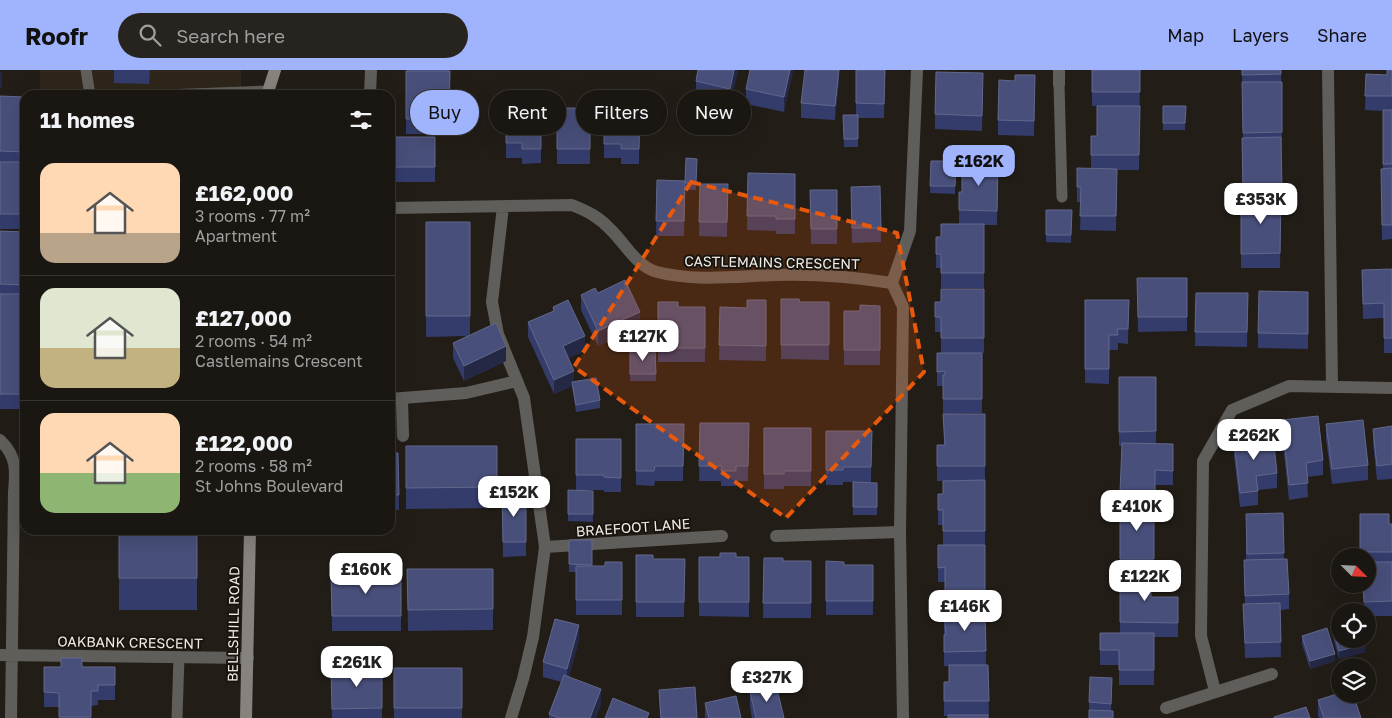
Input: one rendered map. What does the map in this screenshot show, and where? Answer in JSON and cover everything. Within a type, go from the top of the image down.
[{"type":"main road","points":[[268,90],[275,70]]},
{"type":"main road","name":"BELLSHILL ROAD","points":[[246,718],[250,535]]},
{"type":"street","points":[[370,90],[371,70]]},
{"type":"street","points":[[903,718],[900,532],[903,307],[892,283],[910,231],[917,70]]},
{"type":"street","points":[[1059,70],[1059,84]]},
{"type":"street","points":[[1328,70],[1332,387]]},
{"type":"street","name":"CASTLEMAINS CRESCENT","points":[[395,208],[572,205],[593,214],[611,229],[633,257],[655,272],[691,277],[852,276],[892,283]]},
{"type":"street","points":[[503,207],[492,302],[498,334],[524,398],[545,547],[533,637],[524,679],[511,718]]},
{"type":"street","points":[[403,436],[396,400],[466,393],[517,381]]},
{"type":"street","points":[[1214,691],[1200,636],[1203,460],[1232,410],[1289,386],[1392,388]]},
{"type":"street","points":[[0,440],[9,448],[17,467],[6,655],[11,718]]},
{"type":"street","points":[[776,536],[900,532]]},
{"type":"street","name":"BRAEFOOT LANE","points":[[545,547],[722,536]]},
{"type":"street","name":"OAKBANK CRESCENT","points":[[6,655],[248,658]]},
{"type":"street","points":[[1166,708],[1214,691],[1272,674]]},
{"type":"lane","points":[[86,70],[89,90]]},
{"type":"lane","points":[[1059,84],[1062,197]]},
{"type":"lane","points":[[177,718],[179,658]]},
{"type":"highlighted area","points":[[691,182],[897,233],[924,372],[786,518],[574,367]]},
{"type":"shaded area","points":[[40,70],[241,70],[241,90],[40,90]]},
{"type":"building","points":[[698,70],[734,70],[730,89],[696,81]]},
{"type":"building","points":[[750,70],[790,70],[784,97],[746,89]]},
{"type":"building","points":[[805,70],[839,70],[835,106],[801,103]]},
{"type":"building","points":[[856,70],[885,70],[884,104],[856,103]]},
{"type":"building","points":[[1092,70],[1140,70],[1140,92],[1092,92]]},
{"type":"building","points":[[1242,70],[1281,70],[1281,74],[1242,75]]},
{"type":"building","points":[[1387,70],[1392,70],[1392,96],[1365,96],[1366,74],[1387,75]]},
{"type":"building","points":[[406,71],[450,71],[450,90],[410,90],[410,119],[406,119]]},
{"type":"building","points":[[936,72],[983,73],[982,116],[935,114]]},
{"type":"building","points":[[1015,75],[1035,75],[1034,121],[998,120],[999,80],[1015,81]]},
{"type":"building","points":[[1242,82],[1282,82],[1282,132],[1243,133]]},
{"type":"building","points":[[0,96],[20,97],[20,152],[0,151]]},
{"type":"building","points":[[1097,106],[1140,106],[1139,155],[1091,155],[1091,136],[1097,136]]},
{"type":"building","points":[[1163,106],[1186,106],[1185,123],[1163,123]]},
{"type":"building","points":[[566,108],[576,108],[576,135],[590,135],[590,149],[557,149],[557,135],[566,135]]},
{"type":"building","points":[[1383,110],[1392,110],[1392,164],[1383,164]]},
{"type":"building","points":[[843,115],[858,115],[858,139],[844,139]]},
{"type":"building","points":[[506,135],[541,135],[541,149],[522,149],[522,143],[506,143]]},
{"type":"building","points":[[604,135],[639,135],[639,149],[621,149],[621,144],[604,144]]},
{"type":"building","points":[[395,137],[435,137],[435,167],[395,167]]},
{"type":"building","points":[[1281,137],[1282,190],[1243,191],[1242,138]]},
{"type":"building","points":[[686,158],[697,159],[696,183],[685,183]]},
{"type":"building","points":[[931,161],[956,161],[955,186],[930,186]]},
{"type":"building","points":[[0,162],[20,162],[20,214],[0,214]]},
{"type":"building","points":[[962,162],[998,163],[997,211],[959,210],[959,192],[962,192]]},
{"type":"building","points":[[1077,168],[1117,169],[1116,216],[1080,216],[1081,187],[1077,187]]},
{"type":"building","points":[[1392,168],[1392,225],[1382,225],[1381,169]]},
{"type":"building","points":[[748,173],[795,174],[795,219],[776,219],[776,216],[747,216]]},
{"type":"building","points":[[657,180],[685,181],[684,221],[656,221]]},
{"type":"building","points":[[700,184],[728,184],[727,222],[699,222]]},
{"type":"building","points":[[880,186],[881,228],[852,228],[851,187]]},
{"type":"building","points":[[810,190],[837,190],[837,229],[811,229]]},
{"type":"building","points":[[1241,196],[1281,196],[1280,253],[1241,254]]},
{"type":"building","points":[[1046,210],[1072,210],[1071,235],[1046,235]]},
{"type":"building","points":[[426,222],[470,222],[470,316],[426,316]]},
{"type":"building","points":[[941,224],[984,224],[984,273],[941,273],[941,254],[936,254],[936,237],[941,237]]},
{"type":"building","points":[[0,231],[20,232],[20,285],[0,284]]},
{"type":"building","points":[[1392,269],[1392,338],[1384,338],[1384,303],[1363,304],[1362,270]]},
{"type":"building","points":[[1137,278],[1187,278],[1187,317],[1138,317]]},
{"type":"building","points":[[625,280],[640,312],[598,331],[581,295],[595,288],[598,293]]},
{"type":"building","points":[[941,289],[984,289],[984,338],[941,338],[941,317],[935,317],[935,302],[941,302]]},
{"type":"building","points":[[1259,291],[1308,292],[1308,334],[1258,333]]},
{"type":"building","points":[[1196,293],[1248,293],[1247,332],[1195,332]]},
{"type":"building","points":[[0,294],[20,294],[20,394],[0,394]]},
{"type":"building","points":[[781,299],[799,299],[800,302],[829,302],[829,345],[781,345]]},
{"type":"building","points":[[568,300],[585,336],[563,346],[574,371],[554,380],[528,322],[554,311],[553,307]]},
{"type":"building","points":[[747,300],[766,300],[766,346],[719,345],[720,307],[747,308]]},
{"type":"building","points":[[1085,300],[1129,300],[1128,329],[1117,329],[1118,335],[1109,335],[1109,369],[1085,369]]},
{"type":"building","points":[[658,302],[678,302],[678,307],[705,307],[705,348],[658,348]]},
{"type":"building","points":[[860,305],[880,306],[880,350],[844,350],[844,311],[860,311]]},
{"type":"building","points":[[496,323],[506,346],[464,366],[453,343]]},
{"type":"building","points":[[630,349],[655,349],[656,374],[630,374]]},
{"type":"building","points":[[937,353],[982,353],[982,399],[943,399],[943,375],[945,375],[945,371],[937,372]]},
{"type":"building","points":[[1119,377],[1156,377],[1156,431],[1119,432]]},
{"type":"building","points":[[596,378],[600,400],[576,405],[572,382]]},
{"type":"building","points":[[943,414],[985,414],[985,466],[937,466],[937,445],[945,445]]},
{"type":"building","points":[[1318,416],[1323,460],[1306,463],[1308,483],[1289,485],[1282,420]]},
{"type":"building","points":[[1363,420],[1368,465],[1332,469],[1326,424]]},
{"type":"building","points":[[700,423],[749,423],[748,466],[736,466],[736,471],[721,471],[722,466],[699,466]]},
{"type":"building","points":[[636,424],[684,424],[683,466],[655,466],[654,471],[636,471]]},
{"type":"building","points":[[1392,426],[1392,464],[1377,466],[1373,429]]},
{"type":"building","points":[[764,428],[811,428],[811,471],[784,471],[784,474],[764,474]]},
{"type":"building","points":[[826,431],[872,431],[871,467],[843,467],[843,470],[826,470]]},
{"type":"building","points":[[1273,436],[1277,473],[1256,476],[1258,491],[1240,493],[1234,441]]},
{"type":"building","points":[[576,439],[621,439],[621,478],[604,477],[604,475],[576,475]]},
{"type":"building","points":[[1122,443],[1173,444],[1173,471],[1155,470],[1155,493],[1120,492]]},
{"type":"building","points":[[406,446],[497,446],[497,487],[406,488]]},
{"type":"building","points":[[395,453],[398,453],[399,495],[395,495]]},
{"type":"building","points":[[985,480],[985,531],[943,531],[943,510],[938,510],[938,494],[943,494],[943,481]]},
{"type":"building","points":[[853,482],[877,483],[877,507],[853,507]]},
{"type":"building","points":[[568,490],[593,491],[593,514],[568,514]]},
{"type":"building","points":[[502,495],[526,495],[526,542],[503,542]]},
{"type":"building","points":[[1120,506],[1154,506],[1154,559],[1120,559]]},
{"type":"building","points":[[1283,513],[1284,553],[1247,554],[1246,514]]},
{"type":"building","points":[[1360,514],[1389,514],[1389,524],[1392,524],[1392,552],[1376,552],[1376,548],[1360,548]]},
{"type":"building","points":[[119,535],[197,535],[197,578],[119,578]]},
{"type":"building","points":[[569,540],[592,540],[592,565],[569,564]]},
{"type":"building","points":[[938,545],[985,545],[985,599],[945,599],[945,567],[938,568]]},
{"type":"building","points":[[720,553],[736,553],[736,557],[749,557],[749,602],[699,602],[699,557],[720,557]]},
{"type":"building","points":[[636,555],[653,555],[653,559],[685,559],[684,602],[636,602]]},
{"type":"building","points":[[764,558],[783,558],[783,561],[811,561],[811,603],[763,603]]},
{"type":"building","points":[[1287,559],[1289,594],[1245,596],[1244,560]]},
{"type":"building","points":[[826,561],[844,562],[844,565],[873,565],[873,601],[826,601]]},
{"type":"building","points":[[605,562],[622,562],[622,600],[576,600],[576,566],[605,566]]},
{"type":"building","points":[[1376,562],[1392,562],[1392,601],[1364,602],[1364,593],[1376,593]]},
{"type":"building","points":[[407,569],[493,569],[493,609],[408,610]]},
{"type":"building","points":[[1120,573],[1151,574],[1151,597],[1178,597],[1178,623],[1120,622]]},
{"type":"building","points":[[331,575],[401,575],[401,616],[332,616]]},
{"type":"building","points":[[1280,603],[1281,642],[1245,643],[1243,604]]},
{"type":"building","points":[[944,612],[985,612],[986,651],[944,652],[944,635],[946,635]]},
{"type":"building","points":[[555,619],[579,625],[567,669],[543,662]]},
{"type":"building","points":[[1327,628],[1331,648],[1333,648],[1335,654],[1310,661],[1302,636]]},
{"type":"building","points":[[1100,633],[1154,633],[1154,670],[1119,670],[1119,650],[1100,650]]},
{"type":"building","points":[[1338,648],[1350,648],[1339,651]]},
{"type":"building","points":[[61,658],[82,658],[82,667],[115,667],[115,685],[98,685],[98,691],[91,691],[91,717],[59,717],[59,693],[44,692],[44,667],[61,667]]},
{"type":"building","points":[[949,665],[988,665],[989,701],[944,701],[944,682],[949,682]]},
{"type":"building","points":[[382,667],[382,708],[332,709],[331,668]]},
{"type":"building","points":[[394,668],[462,668],[462,708],[394,708]]},
{"type":"building","points":[[564,675],[601,689],[590,718],[559,718],[549,714]]},
{"type":"building","points":[[1090,677],[1112,678],[1111,704],[1089,702]]},
{"type":"building","points":[[776,685],[784,718],[756,718],[750,692]]},
{"type":"building","points":[[695,687],[697,718],[661,718],[659,690]]},
{"type":"building","points":[[736,696],[741,718],[709,718],[705,703]]},
{"type":"building","points":[[1331,696],[1331,703],[1356,703],[1361,718],[1324,718],[1318,700]]},
{"type":"building","points":[[613,698],[649,713],[647,718],[605,718]]},
{"type":"building","points":[[1306,707],[1310,718],[1274,718],[1274,717]]},
{"type":"building","points":[[1089,710],[1113,711],[1113,718],[1089,718]]},
{"type":"building","points":[[948,715],[988,715],[988,718],[948,718]]}]
